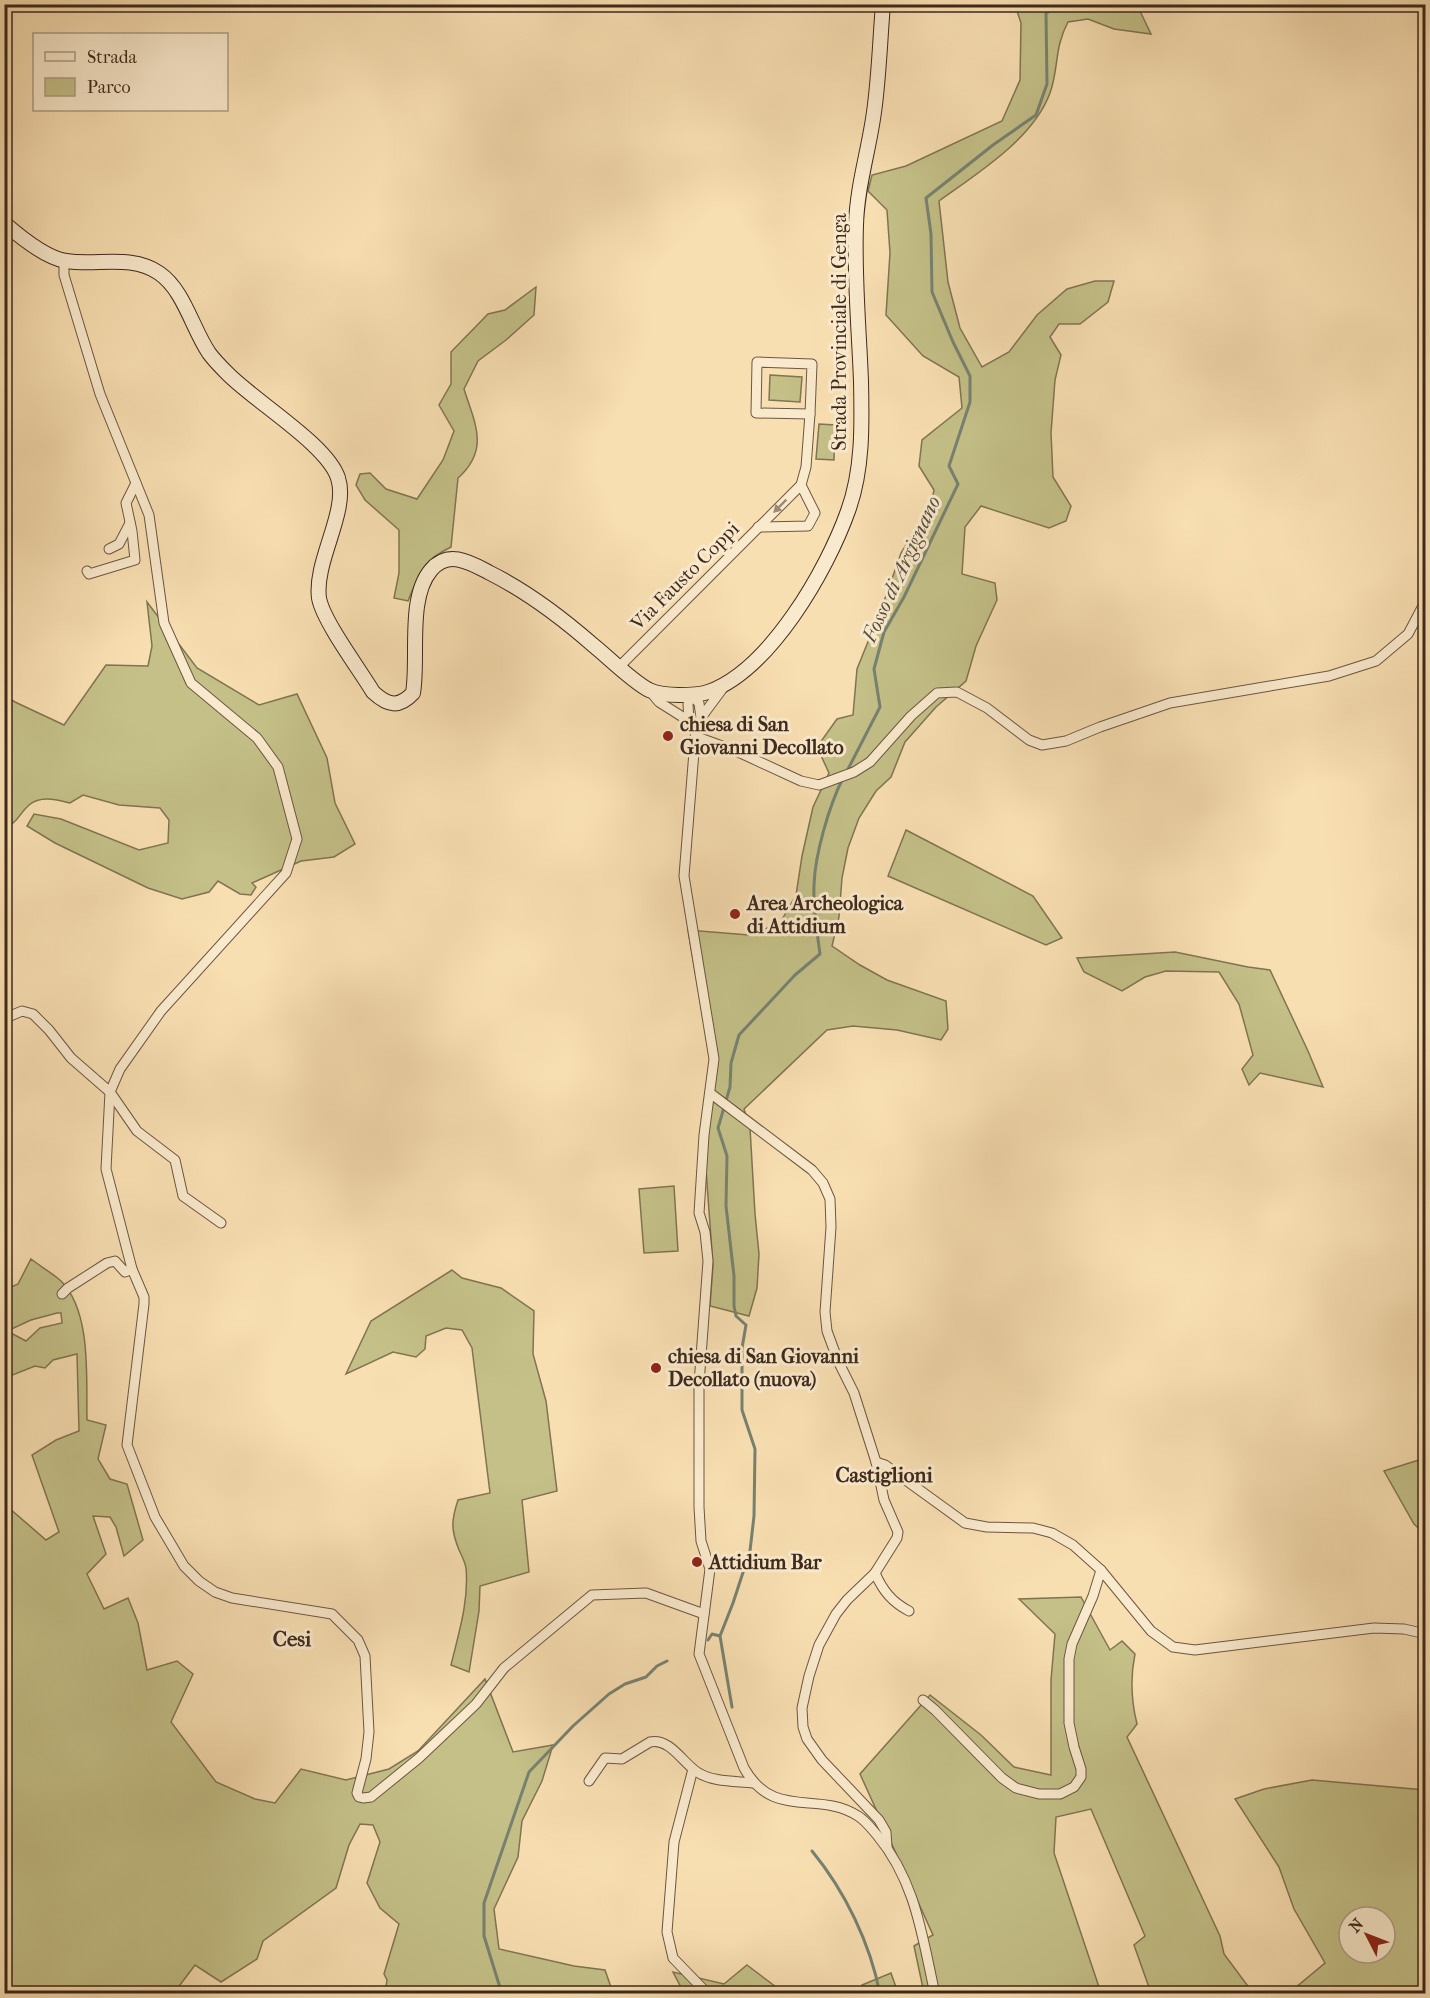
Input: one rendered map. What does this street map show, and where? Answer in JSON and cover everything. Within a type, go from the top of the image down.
[{"type":"main road","name":"Strada Provinciale di Genga","points":[[4,223],[35,247],[64,261],[135,262],[158,272],[172,285],[210,353],[229,375],[328,458],[339,479],[339,502],[320,579],[319,598],[327,618],[373,692],[383,701],[396,704],[406,701],[413,693],[415,630],[421,588],[430,571],[440,562],[455,557],[524,590],[566,621],[649,690],[670,695],[707,692],[727,683],[747,669],[806,600],[830,555],[849,509],[859,467],[862,416],[856,225],[859,187],[874,111],[883,4]]},
{"type":"street","points":[[64,261],[64,276],[100,394],[149,514],[164,623],[191,683],[257,738],[278,767],[297,839],[286,873],[161,1011],[120,1069],[110,1092],[106,1169],[132,1269],[144,1297],[128,1445],[155,1516],[184,1566],[199,1581],[215,1592],[232,1598],[332,1614],[358,1640],[365,1656],[369,1732],[366,1759],[357,1793],[363,1798],[371,1797],[419,1758],[480,1700],[504,1668],[592,1595],[646,1593],[704,1614]]},
{"type":"street","points":[[758,527],[801,485],[806,467],[810,414],[812,364],[757,362],[756,413],[810,414]]},
{"type":"street","points":[[87,571],[89,574],[135,560],[126,503],[136,483]]},
{"type":"street","name":"Via Fausto Coppi","points":[[619,667],[758,527],[808,526],[815,513],[801,485]]},
{"type":"street","points":[[109,549],[119,544],[130,523]]},
{"type":"street","points":[[649,690],[671,711],[736,752],[801,781],[819,785],[854,772],[870,762],[911,716],[937,693],[957,692],[987,708],[1029,740],[1042,745],[1066,741],[1170,703],[1329,676],[1377,661],[1408,634],[1425,600]]},
{"type":"street","points":[[696,726],[727,683]]},
{"type":"street","points":[[691,695],[688,704],[696,726],[684,876],[714,1059],[699,1213],[705,1232],[708,1261],[699,1384],[698,1451],[701,1541],[710,1569],[699,1654],[744,1768],[753,1783],[780,1800],[846,1809],[859,1816],[887,1847],[903,1873],[914,1900],[935,1994]]},
{"type":"street","points":[[8,1017],[22,1011],[33,1014],[71,1058],[110,1092],[137,1131],[175,1160],[183,1196],[221,1223]]},
{"type":"street","points":[[712,1095],[812,1170],[823,1183],[830,1199],[831,1227],[825,1312],[827,1331],[838,1361],[854,1393],[876,1462],[884,1500],[898,1532],[897,1538],[875,1573],[836,1614],[819,1645],[802,1708],[803,1727],[807,1739],[822,1760],[879,1820],[886,1832],[887,1847]]},
{"type":"street","points":[[62,1294],[107,1263],[115,1261],[125,1272],[132,1269]]},
{"type":"street","points":[[876,1462],[885,1465],[965,1523],[987,1527],[1033,1528],[1052,1533],[1073,1545],[1101,1570],[1151,1631],[1173,1647],[1195,1650],[1374,1628],[1404,1629],[1425,1634]]},
{"type":"street","points":[[923,1700],[1002,1779],[1016,1788],[1039,1794],[1060,1794],[1074,1787],[1081,1777],[1081,1768],[1069,1723],[1069,1659],[1072,1644],[1093,1596],[1101,1570]]},
{"type":"street","points":[[875,1573],[885,1592],[898,1605],[909,1611]]},
{"type":"street","points":[[588,1780],[605,1758],[622,1759],[650,1742],[656,1741],[666,1745],[693,1769],[709,1778],[753,1783]]},
{"type":"street","points":[[693,1769],[674,1842],[667,1932],[673,1958],[705,1991]]},
{"type":"green space","points":[[1015,5],[1137,5],[1151,34],[1114,29],[1088,19],[1068,22],[1061,41],[1050,93],[1042,110],[1018,140],[1003,154],[939,201],[948,282],[960,328],[982,367],[1009,352],[1037,315],[1067,289],[1095,281],[1114,281],[1108,302],[1080,324],[1059,324],[1050,337],[1061,355],[1055,380],[1051,433],[1053,477],[1071,506],[1066,521],[1049,528],[981,506],[965,527],[962,574],[995,583],[997,600],[976,646],[966,681],[936,707],[905,742],[891,777],[876,791],[859,818],[848,848],[842,878],[839,917],[832,946],[887,980],[946,1001],[948,1029],[941,1040],[897,1030],[853,1026],[827,1030],[744,1109],[750,1128],[759,1254],[757,1288],[749,1316],[710,1306],[713,1265],[706,1170],[710,1058],[688,930],[749,935],[780,923],[796,895],[813,807],[829,773],[817,747],[837,719],[853,715],[857,669],[901,553],[931,505],[934,490],[919,466],[922,440],[962,408],[959,377],[923,356],[886,315],[890,253],[887,210],[868,191],[872,175],[906,166],[1002,121],[1020,80],[1021,23]]},
{"type":"green space","points":[[536,287],[534,315],[478,361],[464,389],[475,425],[477,446],[474,457],[458,478],[451,547],[434,557],[423,568],[408,601],[394,598],[399,573],[399,530],[365,500],[356,485],[360,474],[370,473],[386,489],[417,499],[443,460],[454,431],[439,405],[451,384],[451,352],[488,314],[505,310]]},
{"type":"green space","points":[[770,375],[802,377],[800,402],[769,400]]},
{"type":"green space","points":[[819,424],[835,425],[834,460],[816,459]]},
{"type":"green space","points":[[147,602],[197,668],[259,705],[297,694],[327,758],[335,803],[355,844],[334,857],[301,861],[252,883],[256,887],[251,895],[240,894],[218,881],[209,892],[182,899],[148,888],[55,843],[27,826],[34,814],[61,819],[139,850],[168,843],[169,820],[160,808],[119,805],[83,795],[70,803],[44,799],[29,805],[14,823],[5,829],[4,695],[64,725],[106,665],[148,666],[152,646]]},
{"type":"green space","points":[[906,830],[1033,896],[1062,938],[1046,945],[888,876]]},
{"type":"green space","points":[[1175,952],[1270,970],[1323,1087],[1260,1073],[1249,1085],[1242,1069],[1253,1055],[1239,1004],[1219,972],[1166,971],[1145,977],[1122,991],[1084,972],[1077,958]]},
{"type":"green space","points":[[674,1186],[678,1251],[644,1253],[639,1189]]},
{"type":"green space","points":[[31,1259],[61,1281],[71,1294],[78,1310],[83,1328],[87,1366],[87,1420],[106,1425],[98,1459],[110,1479],[127,1484],[143,1540],[124,1556],[116,1527],[110,1517],[93,1516],[106,1554],[87,1574],[104,1609],[128,1598],[138,1623],[147,1670],[177,1661],[193,1674],[171,1722],[216,1782],[255,1799],[275,1803],[301,1769],[346,1780],[389,1769],[418,1751],[485,1679],[513,1752],[553,1745],[542,1781],[522,1821],[518,1857],[494,1909],[499,1949],[574,1966],[605,1970],[613,1993],[385,1993],[387,1980],[384,1974],[399,1924],[380,1908],[367,1883],[380,1842],[373,1825],[360,1824],[349,1845],[336,1888],[263,1941],[257,1959],[221,1982],[195,1965],[174,1993],[5,1993],[4,1496],[9,1508],[46,1540],[59,1532],[32,1455],[56,1440],[79,1431],[77,1354],[53,1360],[45,1368],[35,1366],[5,1378],[5,1290],[18,1284]],"holes":[[[61,1313],[62,1323],[40,1328],[26,1341],[7,1331],[31,1320]]]},
{"type":"green space","points":[[452,1270],[462,1278],[501,1288],[534,1311],[533,1354],[546,1401],[557,1491],[522,1500],[529,1572],[480,1586],[479,1611],[469,1672],[451,1665],[463,1616],[467,1580],[466,1566],[454,1537],[453,1520],[458,1500],[490,1493],[472,1348],[462,1330],[446,1328],[426,1336],[425,1349],[416,1357],[393,1352],[346,1374],[371,1321]]},
{"type":"green space","points":[[1426,1458],[1425,1534],[1414,1524],[1384,1471]]},
{"type":"green space","points":[[1081,1597],[1110,1650],[1122,1641],[1135,1654],[1132,1689],[1137,1724],[1127,1737],[1220,1936],[1224,1954],[1253,1993],[1151,1993],[1134,1945],[1145,1936],[1091,1809],[1056,1817],[1054,1853],[1101,1993],[924,1993],[914,1946],[933,1935],[860,1774],[930,1695],[981,1735],[1014,1767],[1051,1775],[1051,1680],[1055,1634],[1019,1599]]},
{"type":"green space","points":[[1312,1780],[1425,1790],[1425,1993],[1289,1993],[1325,1963],[1294,1909],[1279,1867],[1235,1799],[1264,1789]]},
{"type":"green space","points":[[747,1965],[784,1993],[684,1993],[673,1972],[724,1984]]},
{"type":"green space","points":[[891,1973],[898,1993],[863,1993],[862,1985]]},
{"type":"waterway","name":"Fosso di Argignano","points":[[846,773],[880,707],[874,669],[884,632],[904,597],[958,484],[949,466],[970,402],[970,376],[932,292],[931,234],[926,198],[993,145],[1036,115],[1047,84],[1046,13],[1066,4]]},
{"type":"waterway","name":"Fosso di Argignano","points":[[1082,4],[1103,8],[1107,4]]},
{"type":"waterway","name":"Fosso di Argignano","points":[[732,1707],[720,1636],[750,1551],[754,1516],[755,1449],[742,1410],[742,1348],[746,1325],[736,1316],[734,1306],[734,1276],[726,1206],[727,1156],[718,1128],[730,1087],[731,1063],[739,1035],[795,975],[820,954],[814,902],[815,873],[824,830],[843,778]]},
{"type":"waterway","points":[[708,1640],[712,1634],[720,1636]]},
{"type":"waterway","points":[[502,1994],[484,1936],[484,1903],[529,1772],[573,1726],[609,1694],[625,1684],[646,1677],[657,1666],[667,1661]]},
{"type":"waterway","name":"Fosso di Argignano","points":[[812,1851],[835,1883],[855,1918],[870,1956],[880,1994]]},
{"type":"place","name":"chiesa di San Giovanni Decollato","points":[[668,736]]},
{"type":"place","name":"Area Archeologica di Attidium","points":[[735,914]]},
{"type":"place","name":"chiesa di San Giovanni Decollato (nuova)","points":[[656,1368]]},
{"type":"place","name":"Attidium Bar","points":[[697,1562]]},
{"type":"district","name":"Castiglioni","points":[[884,1475]]},
{"type":"district","name":"Cesi","points":[[292,1639]]}]
